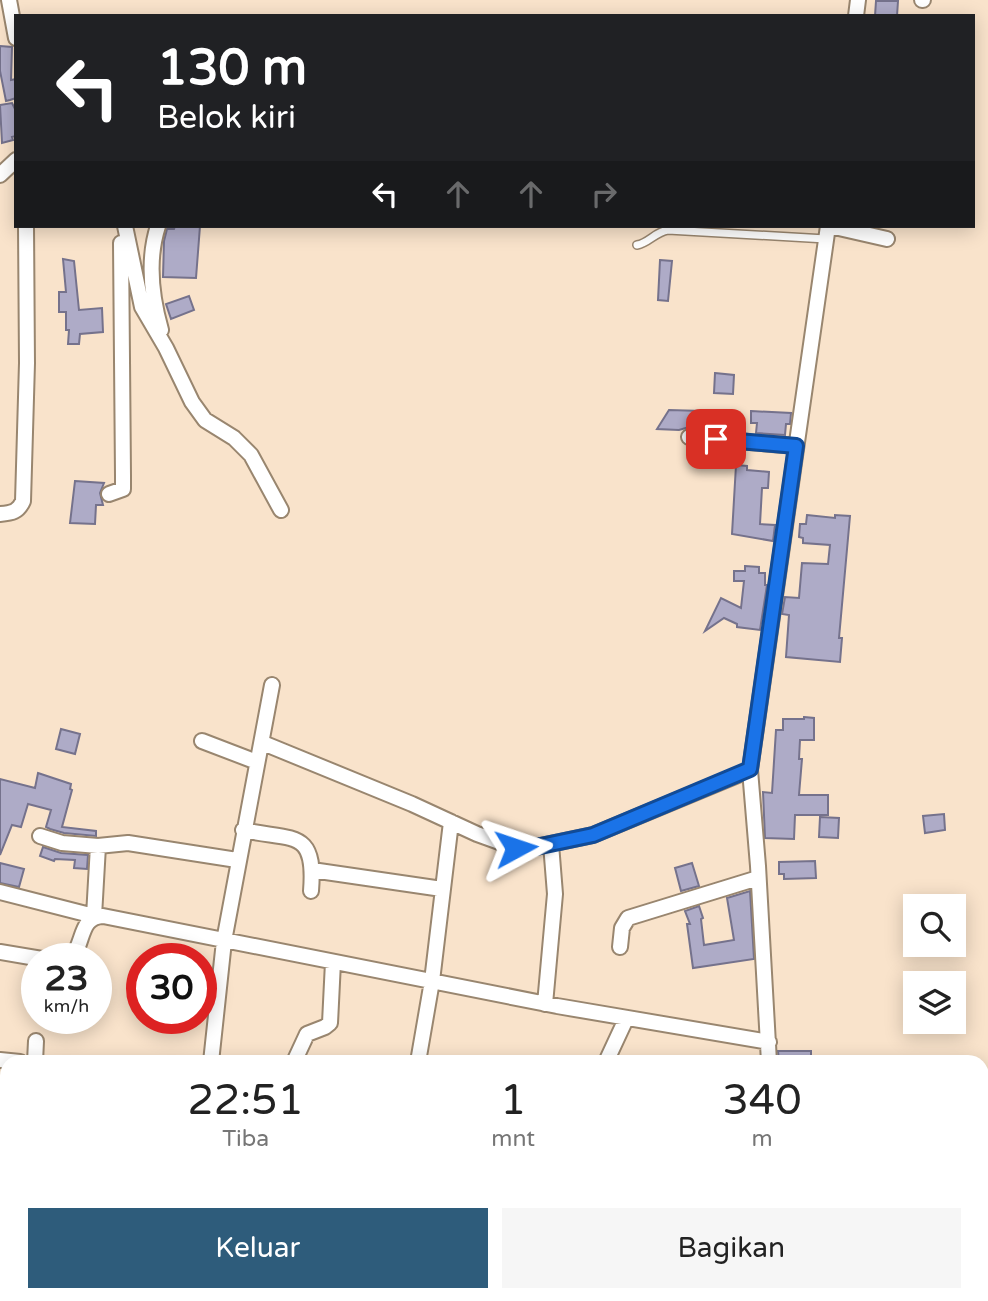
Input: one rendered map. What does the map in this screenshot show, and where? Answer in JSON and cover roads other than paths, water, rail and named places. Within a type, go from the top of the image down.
[{"type":"street","points":[[9,0],[14,27]]},
{"type":"street","points":[[0,514],[14,512],[23,501],[27,363],[26,228]]},
{"type":"street","points":[[124,228],[142,307],[199,414],[234,438],[251,454],[281,510]]},
{"type":"street","points":[[109,494],[123,489],[121,244],[124,228]]},
{"type":"street","points":[[157,228],[153,245],[151,290],[166,348]]},
{"type":"street","points":[[769,1055],[750,769],[796,446],[828,230],[858,229],[887,239]]},
{"type":"street","points":[[689,437],[796,446]]},
{"type":"street","points":[[212,1055],[224,941],[237,860],[263,743],[272,685]]},
{"type":"street","points":[[202,741],[257,762]]},
{"type":"street","points":[[263,743],[516,848],[531,848],[593,835],[750,769]]},
{"type":"street","points":[[419,1055],[432,982],[451,822]]},
{"type":"street","points":[[243,830],[304,844],[309,849],[311,891]]},
{"type":"street","points":[[40,836],[62,844],[98,846],[128,843],[237,860]]},
{"type":"street","points":[[545,1004],[555,894],[551,844]]},
{"type":"street","points":[[94,916],[98,846]]},
{"type":"street","points":[[312,870],[442,888]]},
{"type":"street","points":[[620,947],[622,928],[628,918],[758,878]]},
{"type":"street","points":[[0,892],[94,916],[545,1004],[768,1042]]},
{"type":"street","points":[[81,943],[88,920],[94,916]]},
{"type":"street","points":[[0,952],[21,956]]},
{"type":"street","points":[[297,1055],[307,1034],[330,1023],[333,962]]},
{"type":"street","points":[[609,1055],[626,1018]]},
{"type":"street","points":[[35,1055],[36,1041]]},
{"type":"lane","points":[[637,246],[659,232],[668,230],[828,230]]}]
